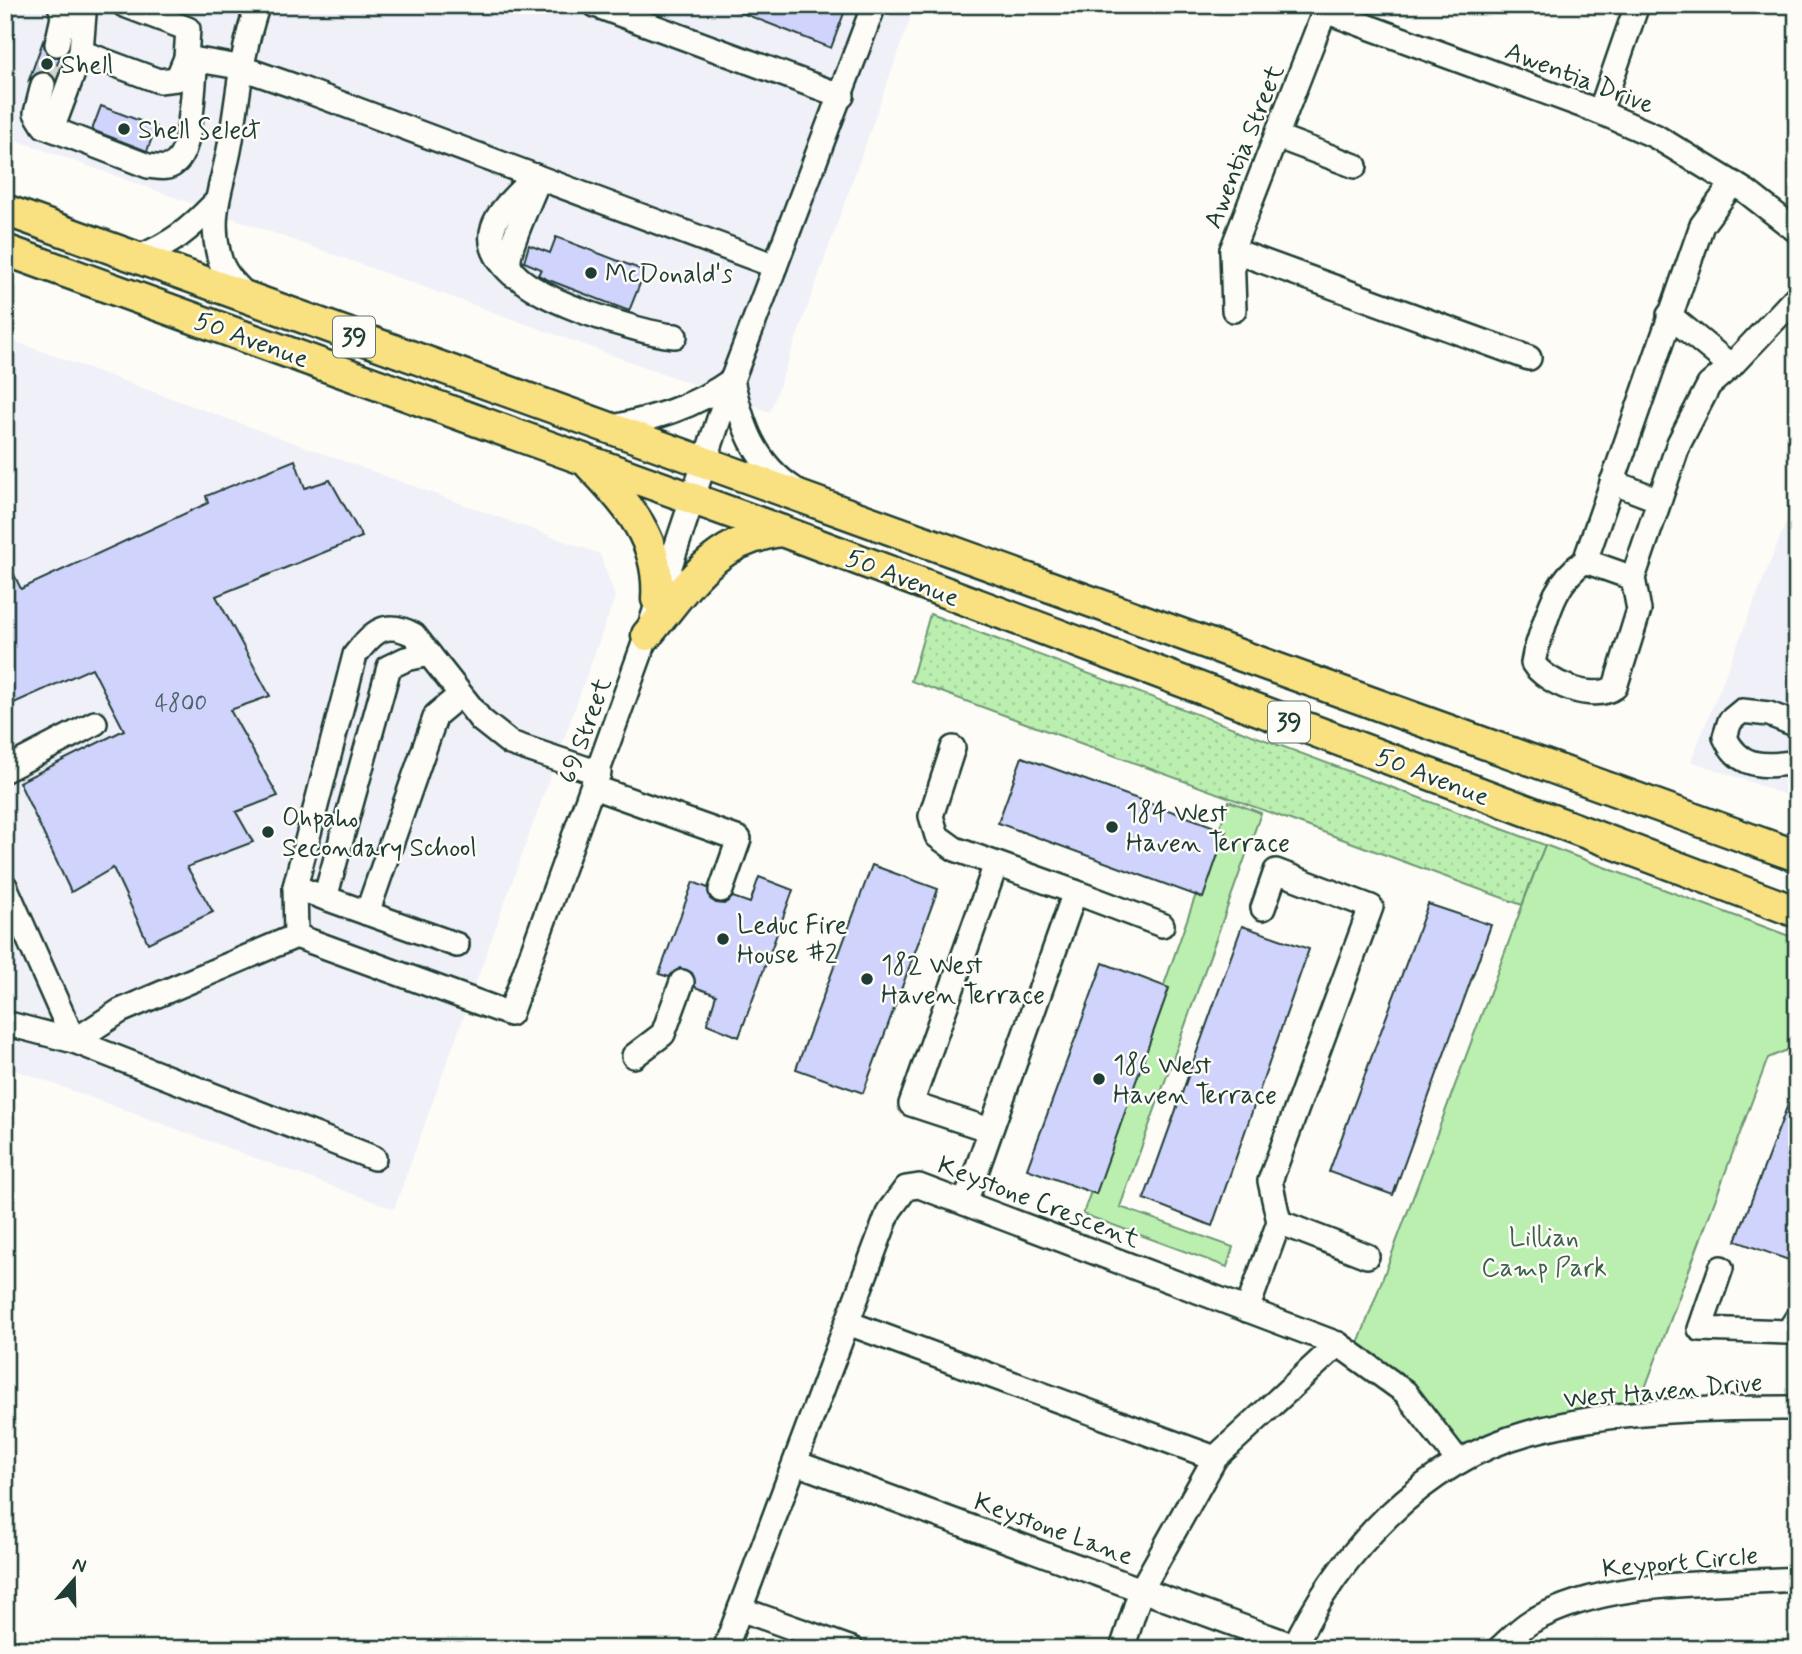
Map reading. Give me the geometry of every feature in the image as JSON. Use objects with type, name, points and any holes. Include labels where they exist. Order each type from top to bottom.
[{"type":"main road","name":"50 Avenue","points":[[5,209],[1797,856]]},
{"type":"main road","name":"50 Avenue","points":[[5,250],[782,531],[1797,912]]},
{"type":"main road","points":[[584,460],[622,498],[642,527],[659,576],[657,599]]},
{"type":"main road","points":[[648,635],[719,554],[749,537],[782,531]]},
{"type":"street","points":[[57,44],[62,17],[60,5]]},
{"type":"street","points":[[52,129],[81,52],[84,14],[71,5]]},
{"type":"street","points":[[43,85],[36,113],[39,121],[52,129],[148,166],[166,168],[175,164],[186,147],[191,59],[188,29],[124,5]]},
{"type":"street","points":[[595,5],[842,96]]},
{"type":"street","name":"69 Street","points":[[296,936],[510,1014],[648,635],[657,599],[732,380],[842,96],[874,5]]},
{"type":"street","points":[[1600,111],[1637,5]]},
{"type":"street","points":[[251,300],[228,277],[219,259],[215,236],[215,203],[230,147],[239,67],[255,6]]},
{"type":"street","name":"Awentia Drive","points":[[1326,8],[1600,111],[1655,136],[1733,183],[1797,231]]},
{"type":"street","name":"Awentia Street","points":[[1234,310],[1232,250],[1326,8]]},
{"type":"street","points":[[81,52],[159,81],[177,79],[191,59]]},
{"type":"street","points":[[191,59],[239,67],[775,266]]},
{"type":"street","points":[[1278,137],[1355,166]]},
{"type":"street","points":[[537,177],[499,214],[491,231],[491,242],[498,261],[519,280],[544,295],[651,334],[675,336]]},
{"type":"street","points":[[1733,183],[1702,225],[1585,561],[1568,572],[1559,584],[1533,663],[1541,675],[1589,693],[1608,692],[1615,687],[1639,610],[1633,578],[1679,443],[1709,385],[1731,366],[1797,296]]},
{"type":"street","points":[[136,258],[177,239],[215,203]]},
{"type":"street","points":[[1232,250],[1528,358]]},
{"type":"street","points":[[1670,315],[1731,366]]},
{"type":"street","points":[[608,428],[664,416],[709,397],[732,380],[741,422],[752,447],[786,484],[814,502]]},
{"type":"street","points":[[1612,482],[1659,500]]},
{"type":"street","points":[[1585,561],[1633,578]]},
{"type":"street","points":[[74,1041],[120,1011],[296,936],[295,887],[355,655],[368,638],[381,629],[399,627],[414,635],[481,720],[510,743],[739,839],[721,890]]},
{"type":"street","points":[[325,898],[389,667],[406,659],[429,654]]},
{"type":"street","points":[[368,913],[436,715],[460,695]]},
{"type":"street","points":[[1797,725],[1769,714],[1742,710],[1730,721],[1725,737],[1732,754],[1746,761],[1770,766],[1797,762]]},
{"type":"street","points":[[5,770],[95,723]]},
{"type":"street","points":[[953,748],[931,816],[937,836],[955,849],[1162,925]]},
{"type":"street","points":[[1763,844],[1797,840]]},
{"type":"street","points":[[990,1130],[911,1104],[996,864]]},
{"type":"street","points":[[1247,1310],[1279,1222],[1270,1181],[1371,907],[1276,871],[1263,908]]},
{"type":"street","points":[[5,886],[74,1041]]},
{"type":"street","points":[[295,887],[457,945]]},
{"type":"street","points":[[965,1203],[1075,892]]},
{"type":"street","points":[[634,1056],[663,1034],[682,982]]},
{"type":"street","points":[[5,1023],[74,1041],[374,1158]]},
{"type":"street","name":"Keystone Crescent","points":[[725,1649],[889,1211],[906,1188],[919,1186],[1338,1344],[1405,1392],[1459,1462]]},
{"type":"street","points":[[1279,1222],[1367,1256]]},
{"type":"street","points":[[1721,1268],[1700,1329],[1794,1328]]},
{"type":"street","points":[[848,1323],[1215,1458]]},
{"type":"street","points":[[1122,1649],[1141,1590],[1215,1458],[1338,1344]]},
{"type":"street","name":"West Haven Drive","points":[[1293,1647],[1323,1593],[1361,1544],[1404,1502],[1459,1462],[1526,1433],[1585,1420],[1716,1408],[1797,1408]]},
{"type":"street","name":"Keystone Lane","points":[[796,1463],[1293,1647]]},
{"type":"street","name":"Keyport Circle","points":[[1499,1649],[1530,1622],[1582,1599],[1650,1588],[1797,1579]]},
{"type":"street","points":[[740,1609],[852,1649]]},
{"type":"shaded area","points":[[5,5],[915,5],[770,412],[5,136]]},
{"type":"shaded area","name":"Ohpaho Secondary School","points":[[5,338],[600,554],[615,597],[394,1209],[5,1066]]},
{"type":"shaded area","points":[[1797,495],[1797,799],[1691,761]]},
{"type":"green space","points":[[930,614],[1545,845],[1522,905],[911,681]]},
{"type":"green space","points":[[1229,801],[1261,813],[1120,1207],[1233,1247],[1227,1267],[1083,1214]]},
{"type":"green space","name":"Lillian Camp Park","points":[[1545,845],[1797,939],[1797,1046],[1768,1058],[1635,1415],[1459,1462],[1354,1355]]},
{"type":"building","points":[[722,5],[847,5],[831,48]]},
{"type":"building","points":[[43,41],[47,54],[60,57],[53,75],[40,71],[29,80]]},
{"type":"building","name":"Shell Select","points":[[101,106],[156,127],[147,151],[92,130]]},
{"type":"building","name":"McDonald's","points":[[556,237],[645,271],[629,311],[546,279],[538,275],[541,269],[524,262],[529,245],[550,253]]},
{"type":"building","name":"Ohpaho Secondary School","points":[[295,460],[305,488],[330,480],[362,537],[216,596],[270,696],[230,710],[278,796],[236,812],[253,842],[187,867],[213,912],[148,943],[113,868],[71,892],[19,782],[124,730],[92,668],[5,707],[5,556],[21,589],[208,503],[206,496]]},
{"type":"building","name":"184 West Haven Terrace","points":[[1022,757],[1226,831],[1203,898],[998,823]]},
{"type":"building","name":"182 West Haven Terrace","points":[[872,865],[938,889],[863,1093],[796,1069]]},
{"type":"building","name":"Leduc Fire House #2","points":[[759,877],[793,890],[739,1037],[707,1024],[716,995],[695,987],[692,973],[680,968],[669,977],[659,974],[693,882],[708,888],[710,899],[716,903],[724,904],[733,897],[750,903]]},
{"type":"building","points":[[1428,904],[1491,925],[1393,1195],[1329,1172]]},
{"type":"building","points":[[1242,926],[1309,949],[1212,1226],[1144,1199]]},
{"type":"building","name":"186 West Haven Terrace","points":[[1103,963],[1169,988],[1096,1194],[1027,1169]]},
{"type":"building","points":[[1797,1086],[1797,1263],[1736,1241]]},
{"type":"tunnel","points":[[43,85],[57,44]]},
{"type":"place","name":"Shell","points":[[47,64]]},
{"type":"place","name":"Shell Select","points":[[124,129]]},
{"type":"place","name":"McDonald's","points":[[591,273]]},
{"type":"place","name":"184 West Haven Terrace","points":[[1112,827]]},
{"type":"place","name":"Ohpaho Secondary School","points":[[268,832]]},
{"type":"place","name":"Leduc Fire House #2","points":[[723,939]]},
{"type":"place","name":"182 West Haven Terrace","points":[[867,979]]},
{"type":"place","name":"186 West Haven Terrace","points":[[1099,1079]]}]
